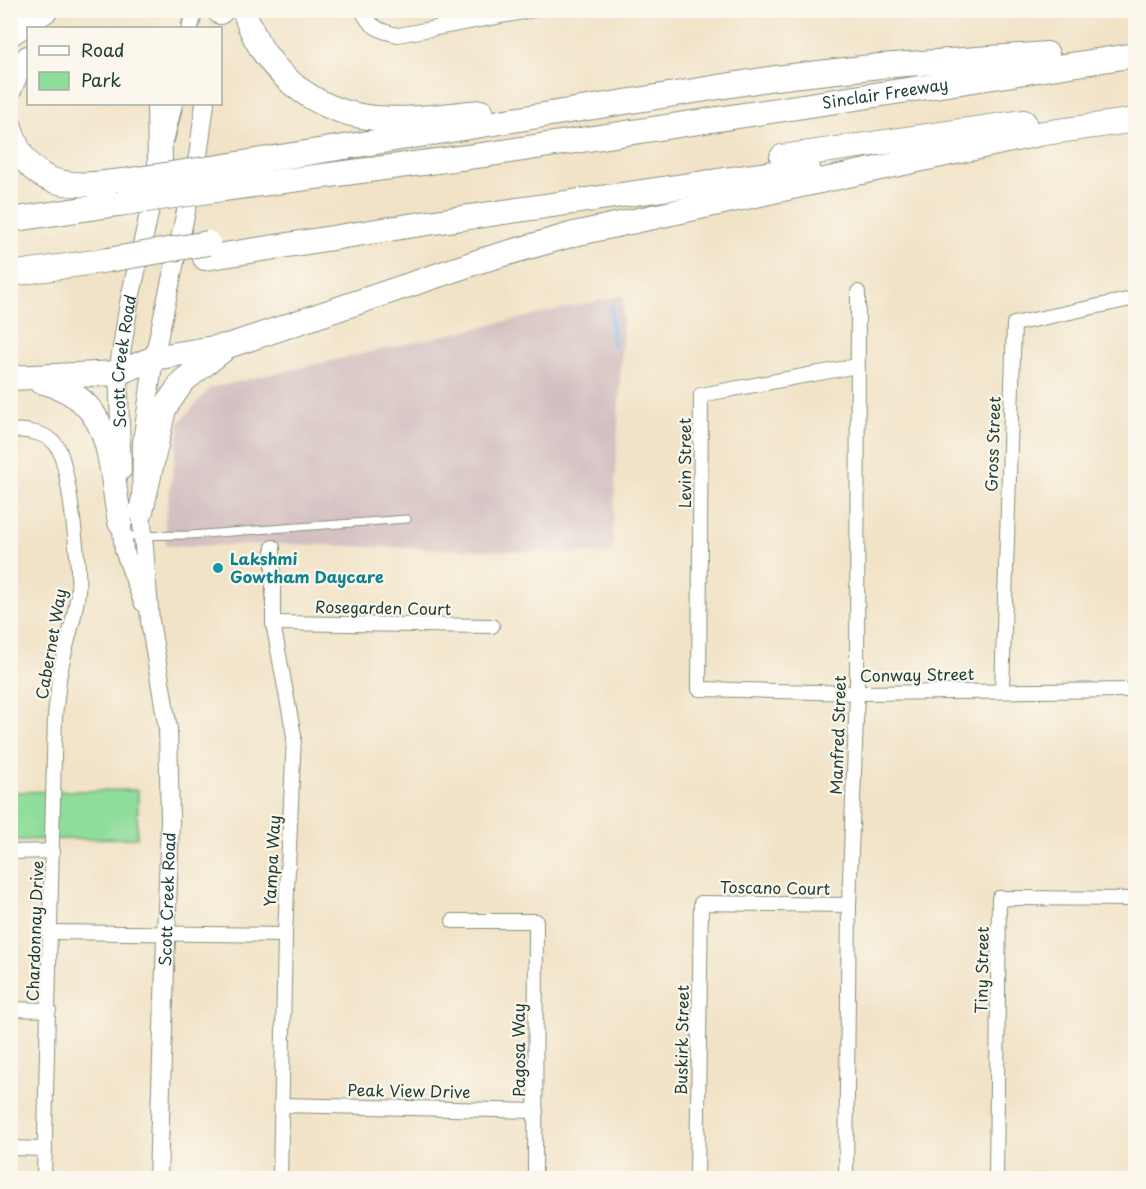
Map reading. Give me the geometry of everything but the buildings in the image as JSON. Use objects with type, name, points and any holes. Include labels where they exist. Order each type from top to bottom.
[{"type":"highway","points":[[10,34],[46,10]]},
{"type":"highway","points":[[244,10],[263,54],[285,78],[312,98],[357,116],[411,118],[642,97],[880,66],[1078,51],[1133,55]]},
{"type":"highway","name":"Sinclair Freeway","points":[[224,178],[351,171],[483,155],[1133,55]]},
{"type":"highway","points":[[10,88],[16,74],[27,59]]},
{"type":"highway","points":[[10,220],[121,193],[224,178],[423,136],[642,97]]},
{"type":"highway","points":[[159,105],[160,164]]},
{"type":"highway","points":[[10,288],[107,267],[288,238],[445,206],[1136,105]]},
{"type":"highway","points":[[288,238],[421,224],[1136,120]]},
{"type":"highway","points":[[10,127],[19,150],[27,161],[48,178],[74,186],[121,193]]},
{"type":"highway","points":[[10,379],[118,373],[154,358],[231,345],[483,261],[574,234],[1039,134]]},
{"type":"highway","points":[[10,274],[107,267]]},
{"type":"highway","points":[[141,511],[164,408],[183,381],[231,345]]},
{"type":"highway","points":[[10,379],[39,381],[63,388],[80,398],[95,413],[108,441],[121,529]]},
{"type":"main road","name":"Scott Creek Road","points":[[158,1179],[170,819],[168,729],[150,621],[141,511],[142,442],[154,358],[198,156],[205,105]]},
{"type":"main road","name":"Scott Creek Road","points":[[150,621],[128,563],[121,529],[122,476],[118,373],[129,303],[160,164]]},
{"type":"street","points":[[190,27],[194,10]]},
{"type":"street","points":[[362,10],[366,19],[381,32],[398,35],[534,10]]},
{"type":"street","name":"Scott Creek Road","points":[[160,164],[174,105]]},
{"type":"street","name":"Manfred Street","points":[[846,1179],[849,905],[856,693],[858,292]]},
{"type":"street","name":"Gross Street","points":[[1002,690],[1014,324],[1136,298]]},
{"type":"street","name":"Levin Street","points":[[699,689],[702,395],[857,366]]},
{"type":"street","name":"Cabernet Way","points":[[10,431],[39,433],[56,446],[63,463],[79,559],[73,631],[60,672],[53,756]]},
{"type":"street","name":"Yampa Way","points":[[273,547],[273,623],[294,736],[285,934],[280,1179]]},
{"type":"street","name":"Rosegarden Court","points":[[273,623],[492,626]]},
{"type":"street","name":"Conway Street","points":[[699,689],[856,693],[1136,690]]},
{"type":"street","name":"Chardonnay Drive","points":[[44,1179],[54,851],[53,756]]},
{"type":"street","points":[[10,852],[54,851]]},
{"type":"street","name":"Tiny Street","points":[[996,1179],[999,898],[1136,899]]},
{"type":"street","name":"Toscano Court","points":[[701,903],[849,905]]},
{"type":"street","name":"Buskirk Street","points":[[697,1179],[701,903]]},
{"type":"street","name":"Pagosa Way","points":[[453,921],[536,921],[535,1179]]},
{"type":"street","points":[[51,932],[285,934]]},
{"type":"street","points":[[10,1009],[49,1010]]},
{"type":"street","name":"Peak View Drive","points":[[282,1105],[536,1111]]},
{"type":"street","points":[[10,1148],[45,1149]]},
{"type":"lane","points":[[121,529],[143,535],[190,535],[407,519]]},
{"type":"shaded area","points":[[624,295],[612,554],[283,544],[166,546],[165,522],[180,422],[210,388]]},
{"type":"green space","points":[[138,790],[137,838],[11,840],[10,792]]},
{"type":"waterway","points":[[611,306],[613,346]]},
{"type":"place","name":"Lakshmi Gowtham Daycare","points":[[218,568]]}]
